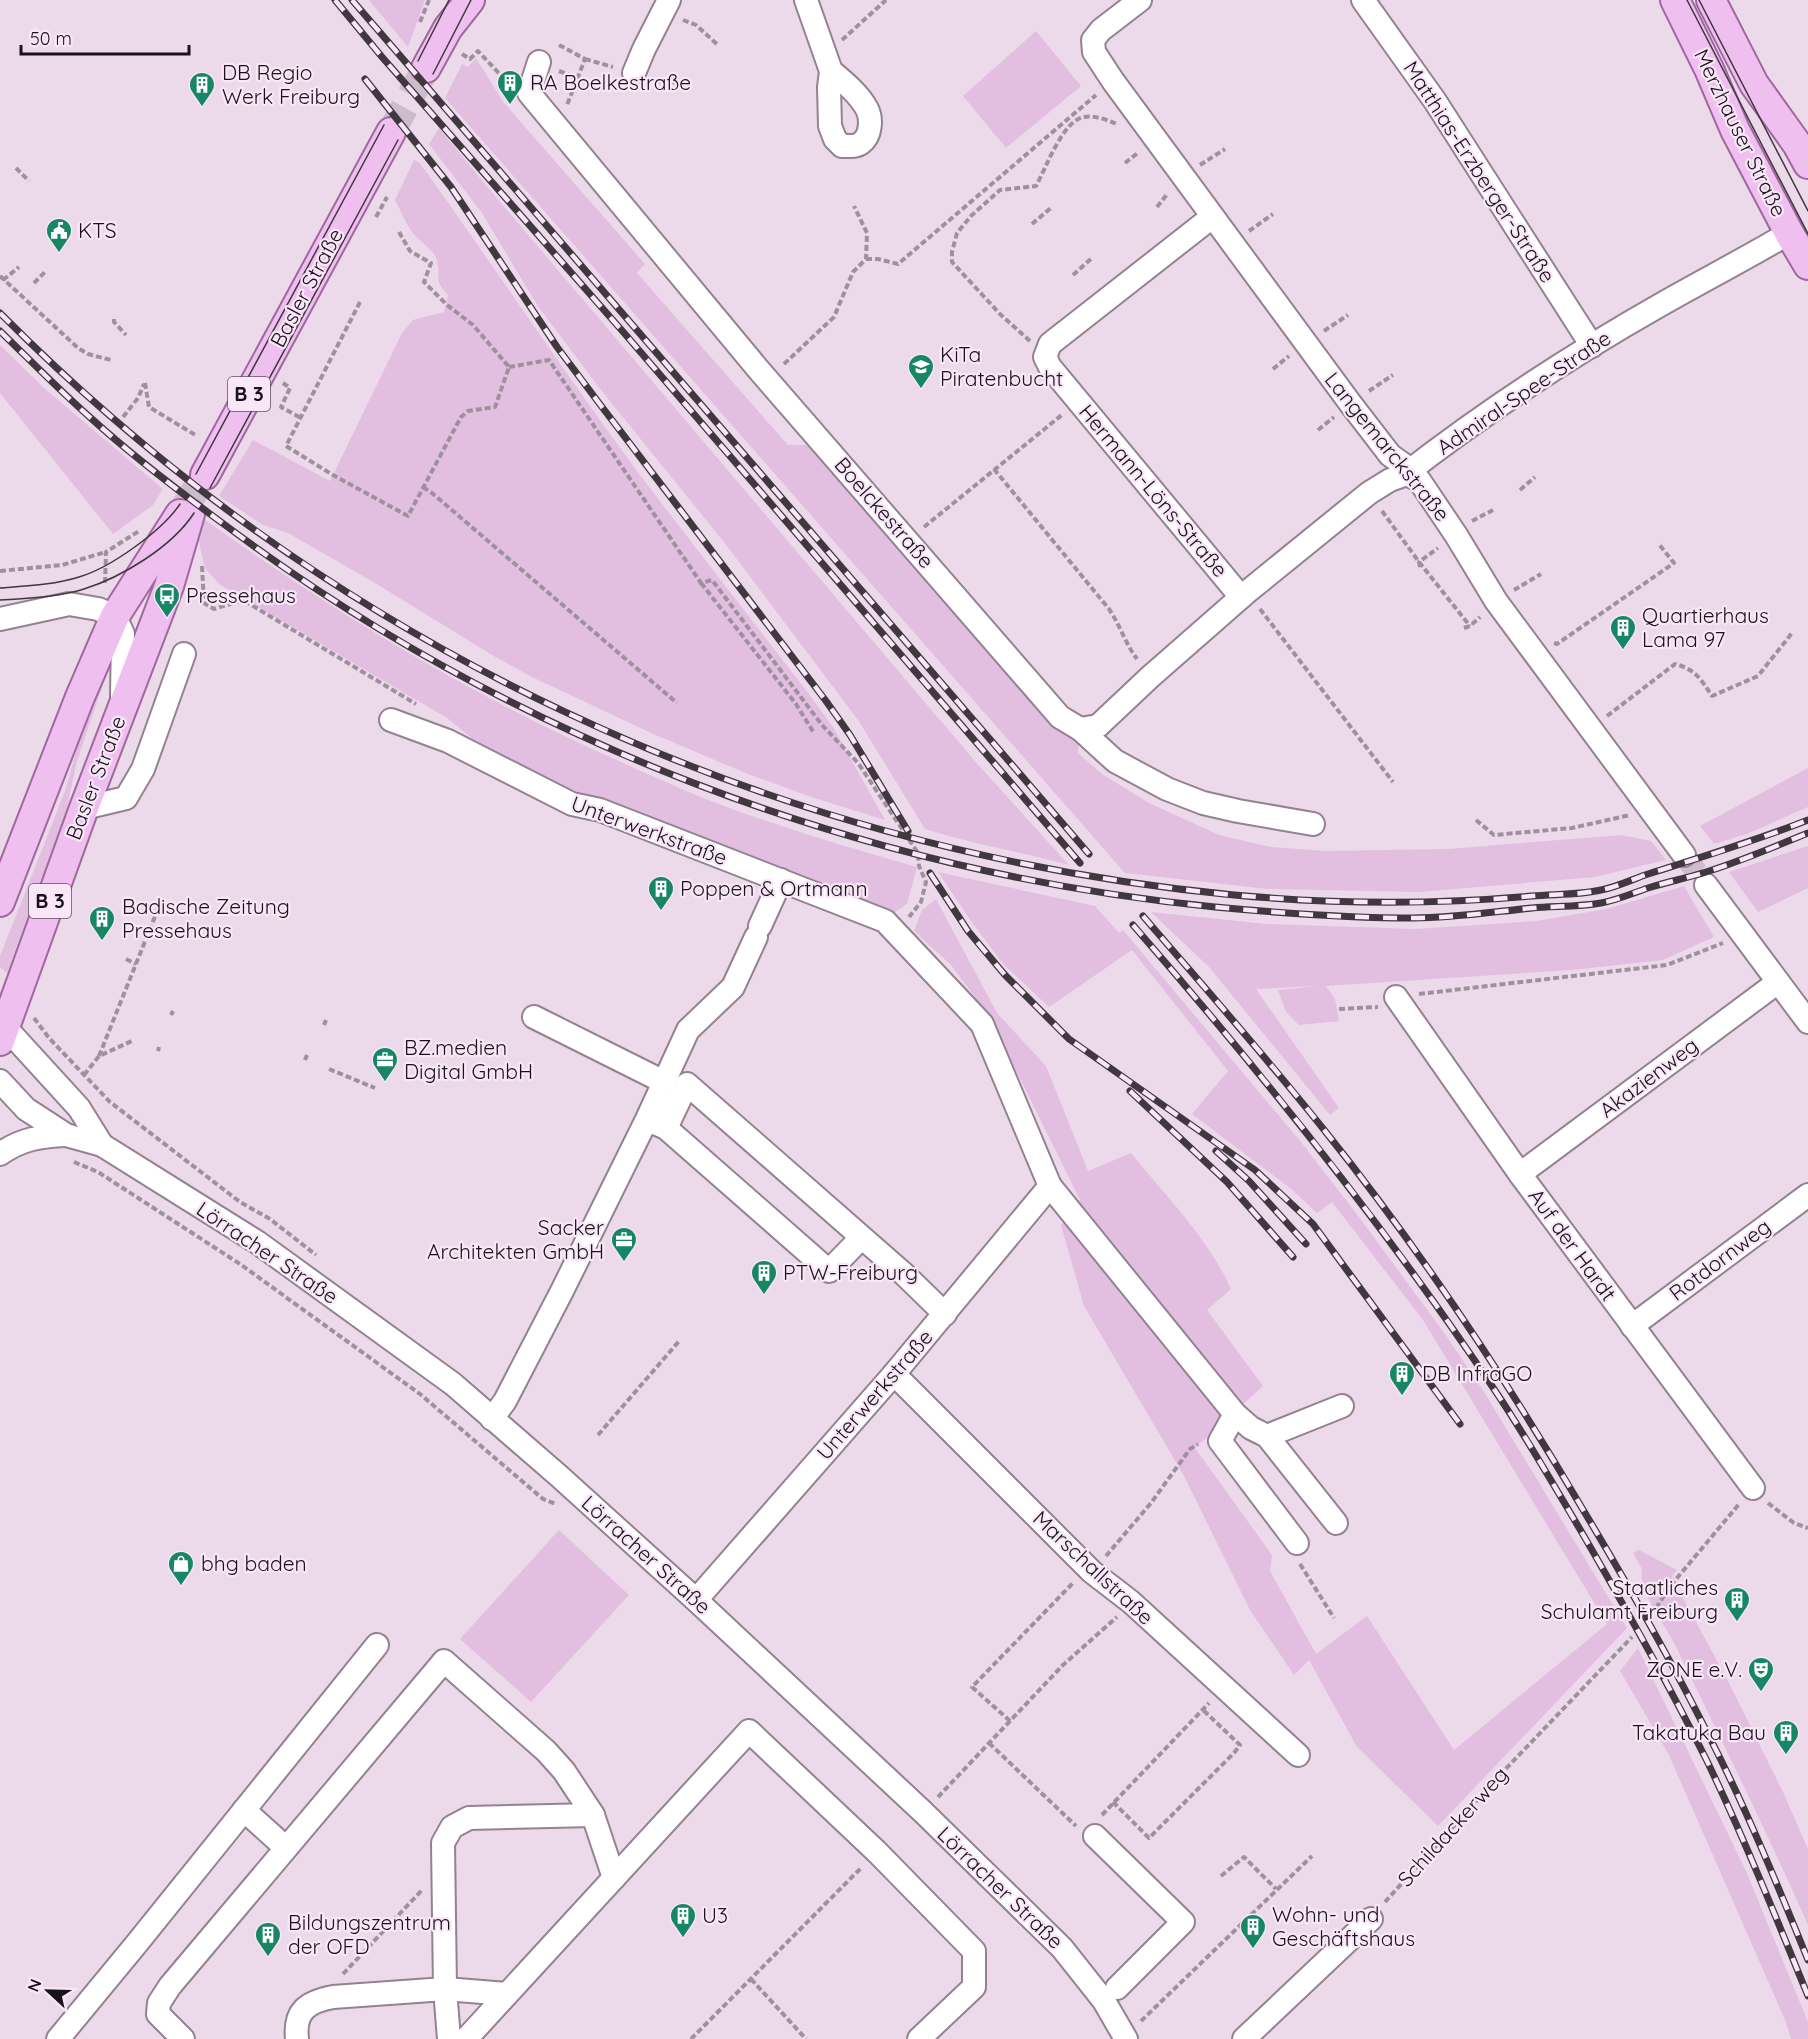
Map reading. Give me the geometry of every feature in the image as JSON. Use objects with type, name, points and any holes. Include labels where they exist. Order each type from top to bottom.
[{"type":"main road","points":[[448,28],[454,0]]},
{"type":"main road","points":[[426,68],[448,28],[470,0]]},
{"type":"main road","name":"Merzhauser Straße","points":[[1675,0],[1709,69],[1735,130],[1798,227],[1808,265]]},
{"type":"main road","name":"Merzhauser Straße","points":[[1711,0],[1754,84],[1797,144],[1808,164]]},
{"type":"main road","name":"Basler Straße","points":[[205,475],[391,132]]},
{"type":"main road","name":"Basler Straße","points":[[0,902],[10,855],[80,697],[107,612],[187,512],[169,586],[2,1030]]},
{"type":"street","points":[[806,0],[828,63]]},
{"type":"street","name":"Langemarckstraße","points":[[1140,0],[1101,30],[1093,40],[1094,52],[1182,176],[1350,403],[1390,455],[1419,480],[1496,601],[1684,855]]},
{"type":"street","name":"Matthias-Erzberger-Straße","points":[[1363,0],[1435,101],[1592,346]]},
{"type":"street","points":[[643,77],[666,6]]},
{"type":"street","name":"Boelckestraße","points":[[539,62],[529,93],[763,374],[1060,717],[1080,729],[1115,761],[1167,789],[1203,803],[1313,824]]},
{"type":"street","points":[[1045,357],[1050,344],[1212,217]]},
{"type":"street","name":"Admiral-Spee-Straße","points":[[1080,729],[1098,726],[1150,676],[1244,595],[1369,493],[1408,472],[1513,397],[1592,346],[1661,304],[1798,227]]},
{"type":"street","name":"Hermann-Löns-Straße","points":[[1045,357],[1050,367],[1079,402],[1244,595]]},
{"type":"street","points":[[0,619],[69,604],[107,612],[123,634],[122,710]]},
{"type":"street","points":[[84,808],[126,798],[143,769],[184,654]]},
{"type":"street","name":"Unterwerkstraße","points":[[391,720],[448,741],[572,804],[600,810],[885,921],[982,1024],[1050,1186],[1251,1426],[1336,1523]]},
{"type":"street","points":[[657,1123],[664,1082],[688,1029],[733,987],[781,880]]},
{"type":"street","points":[[1706,885],[1808,1022]]},
{"type":"street","name":"Akazienweg","points":[[1520,1174],[1778,982]]},
{"type":"street","name":"Auf der Hardt","points":[[1396,997],[1520,1174],[1753,1488]]},
{"type":"street","points":[[534,1017],[664,1082]]},
{"type":"street","name":"Lörracher Straße","points":[[2,1030],[79,1108],[102,1145]]},
{"type":"street","name":"Lörracher Straße","points":[[0,1081],[26,1109],[66,1135],[102,1145],[257,1242],[453,1384],[560,1476],[923,1812],[1062,1948],[1104,2001],[1133,2030]]},
{"type":"street","points":[[492,1419],[506,1401],[657,1123],[687,1084],[905,1275],[945,1314]]},
{"type":"street","points":[[657,1123],[829,1271],[861,1238]]},
{"type":"street","points":[[0,1154],[15,1144],[38,1136],[66,1135]]},
{"type":"street","name":"Unterwerkstraße","points":[[696,1600],[894,1374],[1050,1186]]},
{"type":"street","name":"Rotdornweg","points":[[1632,1326],[1808,1195]]},
{"type":"street","name":"Marschallstraße","points":[[894,1374],[1090,1570],[1131,1602],[1298,1755]]},
{"type":"street","points":[[1297,1543],[1220,1441],[1222,1437],[1251,1426],[1341,1406]]},
{"type":"street","points":[[58,2039],[377,1646]]},
{"type":"street","points":[[183,2039],[158,2014],[159,2003],[170,1986],[444,1661],[546,1751],[564,1771],[593,1815],[614,1878]]},
{"type":"street","points":[[466,2039],[749,1731],[877,1851],[974,1951],[974,1987],[919,2039]]},
{"type":"street","points":[[244,1810],[286,1848]]},
{"type":"street","points":[[449,2039],[445,1989],[444,1844],[452,1827],[469,1818],[593,1815]]},
{"type":"street","points":[[1089,1835],[1183,1922],[1117,1988]]},
{"type":"street","points":[[1244,2039],[1371,1919]]},
{"type":"street","points":[[297,2039],[296,2024],[300,2015],[306,2006],[318,2000],[445,1989],[507,1994]]},
{"type":"path","points":[[828,63],[886,0]]},
{"type":"path","points":[[666,6],[696,26],[719,46]]},
{"type":"path","points":[[560,45],[585,59],[566,109]]},
{"type":"path","points":[[461,54],[470,59],[478,51],[502,78]]},
{"type":"path","points":[[565,73],[578,78]]},
{"type":"path","points":[[643,77],[680,82]]},
{"type":"path","points":[[866,259],[878,259],[898,264],[1113,81]]},
{"type":"path","points":[[1045,357],[1000,314],[952,262],[957,233],[971,216],[1000,190],[1036,186],[1065,130],[1073,121],[1084,117],[1100,118],[1119,125]]},
{"type":"path","points":[[1182,176],[1225,149]]},
{"type":"path","points":[[16,168],[29,181]]},
{"type":"path","points":[[763,374],[834,318],[853,272],[866,259],[867,233],[854,206]]},
{"type":"path","points":[[1032,224],[1052,207]]},
{"type":"path","points":[[1231,243],[1273,214]]},
{"type":"path","points":[[399,232],[410,250],[431,263],[424,282],[447,305],[473,325],[509,367]]},
{"type":"path","points":[[1072,275],[1093,257]]},
{"type":"path","points":[[19,267],[2,278],[78,348],[88,354],[111,360]]},
{"type":"path","points":[[34,283],[45,272]]},
{"type":"path","points":[[360,302],[286,446],[350,485],[408,516],[461,417],[468,411],[495,407],[509,367]]},
{"type":"path","points":[[1305,343],[1348,315]]},
{"type":"path","points":[[114,319],[126,335]]},
{"type":"path","points":[[509,367],[549,360],[701,583],[796,704],[814,733]]},
{"type":"path","points":[[1350,403],[1393,375]]},
{"type":"path","points":[[282,382],[290,387],[281,407],[301,418]]},
{"type":"path","points":[[123,417],[138,398],[145,383],[149,407],[197,436]]},
{"type":"path","points":[[907,540],[1079,402]]},
{"type":"path","points":[[994,469],[1109,609],[1126,643],[1150,676]]},
{"type":"path","points":[[1520,490],[1534,477]]},
{"type":"path","points":[[423,488],[432,493],[676,703]]},
{"type":"path","points":[[1369,493],[1419,562],[1470,626]]},
{"type":"path","points":[[0,572],[62,565],[106,552],[146,525]]},
{"type":"path","points":[[1419,562],[1456,535]]},
{"type":"path","points":[[1526,641],[1557,644],[1674,564],[1658,543]]},
{"type":"path","points":[[106,552],[106,579],[103,596],[107,612]]},
{"type":"path","points":[[199,559],[202,569],[204,603],[214,609],[243,600],[417,705]]},
{"type":"path","points":[[1419,562],[1420,567]]},
{"type":"path","points":[[1496,601],[1541,574]]},
{"type":"path","points":[[701,583],[712,580],[822,725],[858,763],[918,853],[919,866],[926,882],[922,894]]},
{"type":"path","points":[[1244,595],[1393,782]]},
{"type":"path","points":[[1591,729],[1675,664],[1689,668],[1712,696],[1758,676],[1792,633]]},
{"type":"path","points":[[1476,820],[1494,835],[1572,828],[1651,810]]},
{"type":"path","points":[[84,1075],[99,1056],[158,909]]},
{"type":"path","points":[[1339,1010],[1380,1007],[1396,997],[1667,965],[1743,935]]},
{"type":"path","points":[[126,959],[136,964]]},
{"type":"path","points":[[34,1018],[49,1038],[110,1102],[240,1202],[270,1220]]},
{"type":"path","points":[[99,1056],[132,1041]]},
{"type":"path","points":[[305,1060],[307,1054]]},
{"type":"path","points":[[329,1069],[375,1088]]},
{"type":"path","points":[[65,1159],[98,1172],[240,1264],[420,1395],[543,1499],[560,1505]]},
{"type":"path","points":[[598,1435],[680,1340]]},
{"type":"path","points":[[1010,1721],[972,1687],[1090,1570],[1151,1503],[1190,1449],[1216,1433],[1222,1437]]},
{"type":"path","points":[[1656,1608],[1671,1584],[1753,1488],[1794,1523],[1808,1528]]},
{"type":"path","points":[[1297,1543],[1300,1564],[1334,1618]]},
{"type":"path","points":[[935,1800],[1063,1665],[1108,1627],[1131,1602]]},
{"type":"path","name":"Schildackerweg","points":[[1371,1919],[1497,1778],[1632,1637]]},
{"type":"path","points":[[1202,1709],[1240,1745],[1149,1838],[1112,1804],[1202,1709],[1224,1688]]},
{"type":"path","points":[[989,1743],[1089,1835]]},
{"type":"path","points":[[691,2039],[877,1851]]},
{"type":"path","points":[[1133,2030],[1312,1856]]},
{"type":"path","points":[[1221,1876],[1244,1857],[1276,1889]]},
{"type":"path","points":[[318,2000],[444,1868]]},
{"type":"path","points":[[751,1979],[806,2039]]},
{"type":"shaded area","points":[[369,0],[425,0],[408,47]]},
{"type":"shaded area","points":[[1036,31],[1081,86],[1006,148],[963,96]]},
{"type":"shaded area","points":[[476,58],[504,103],[645,264],[637,273],[788,445],[808,445],[900,543],[1013,677],[1078,743],[1078,753],[1102,774],[1149,803],[1219,835],[1271,847],[1324,851],[1448,849],[1621,835],[1651,841],[1666,860],[1595,877],[1419,892],[1267,889],[1125,873],[445,98],[462,64],[468,67]]},
{"type":"shaded area","points":[[439,128],[974,760],[1069,865],[925,829],[858,720],[727,546],[601,390],[537,305],[482,213],[429,144]]},
{"type":"shaded area","points":[[414,160],[420,163],[637,471],[833,727],[885,820],[748,774],[651,733],[532,677],[288,533],[263,525],[219,496],[253,440],[330,481],[402,333],[413,320],[444,312],[448,295],[439,282],[435,256],[413,233],[395,200]]},
{"type":"shaded area","points":[[0,345],[44,388],[163,489],[153,505],[113,534],[0,393]]},
{"type":"shaded area","points":[[204,519],[355,621],[460,682],[568,737],[700,797],[774,824],[917,867],[907,904],[891,915],[601,804],[473,739],[447,718],[219,584],[205,568],[200,547],[198,532]]},
{"type":"shaded area","points":[[114,652],[77,761],[67,808],[7,973],[0,967],[0,956],[65,791],[87,713]]},
{"type":"shaded area","points":[[1808,768],[1808,807],[1747,834],[1714,844],[1700,826]]},
{"type":"shaded area","points":[[1808,846],[1808,888],[1758,912],[1729,872]]},
{"type":"shaded area","points":[[938,872],[1095,906],[1119,933],[1123,930],[1301,1142],[1445,1334],[1484,1392],[1627,1628],[1438,1826],[1357,1747],[1309,1660],[1294,1675],[1250,1610],[1183,1474],[1084,1306],[1061,1225],[1080,1200],[989,1016],[951,965],[914,931],[922,910],[936,899],[997,1013],[1046,1066],[1088,1171],[1131,1153],[1186,1218],[1222,1271],[1231,1289],[1207,1310],[1263,1386],[1195,1448],[1272,1555],[1270,1571],[1316,1654],[1367,1616],[1454,1750],[1607,1624],[1423,1320],[1332,1202],[1317,1213],[1290,1188],[1192,1114],[1228,1071],[1132,950],[1049,1007],[1004,965]]},
{"type":"shaded area","points":[[1684,886],[1714,937],[1663,960],[1572,970],[1326,986],[1335,999],[1339,1021],[1299,1025],[1286,1012],[1278,990],[1317,986],[1256,989],[1339,1108],[1330,1115],[1209,967],[1151,912],[1267,924],[1415,929],[1536,921],[1606,909]]},
{"type":"shaded area","points":[[559,1530],[629,1595],[531,1702],[460,1639]]},
{"type":"shaded area","points":[[1639,1550],[1677,1570],[1672,1576],[1676,1585],[1729,1683],[1783,1792],[1808,1849],[1808,1925],[1674,1643],[1648,1596],[1642,1569],[1633,1553]]},
{"type":"shaded area","points":[[1638,1648],[1746,1871],[1808,2022],[1808,2039],[1791,2039],[1785,2020],[1668,1753],[1620,1671]]},
{"type":"tunnel","points":[[391,132],[426,68]]},
{"type":"tunnel","points":[[183,510],[205,475]]},
{"type":"tunnel","points":[[1684,855],[1706,885]]},
{"type":"tram line","points":[[418,61],[449,0]]},
{"type":"tram line","points":[[433,74],[471,0]]},
{"type":"tram line","points":[[1687,0],[1808,234]]},
{"type":"tram line","points":[[1699,0],[1808,211]]},
{"type":"tram line","points":[[196,474],[384,125]]},
{"type":"tram line","points":[[210,488],[398,140]]},
{"type":"tram line","points":[[0,588],[60,582],[105,566],[148,537],[172,515],[180,504]]},
{"type":"tram line","points":[[0,600],[65,594],[99,584],[130,569],[160,549],[185,526],[194,513]]},
{"type":"railway","points":[[335,0],[1080,863]]},
{"type":"railway","points":[[352,0],[1089,854]]},
{"type":"railway","points":[[365,79],[451,187],[557,347],[826,701],[850,735],[908,831]]},
{"type":"railway","points":[[0,313],[129,432],[267,539],[413,632],[566,712],[725,779],[890,832],[1060,871],[1234,895],[1345,902],[1420,902],[1575,894],[1601,890],[1808,820]]},
{"type":"railway","points":[[0,331],[109,434],[225,525],[335,601],[451,670],[570,731],[694,783],[821,827],[950,863],[1082,889],[1215,907],[1338,916],[1413,918],[1601,903],[1719,868],[1808,833]]},
{"type":"railway","points":[[930,873],[968,931],[1005,975],[1069,1039],[1255,1170],[1313,1224],[1460,1424]]},
{"type":"railway","points":[[1143,916],[1281,1077],[1361,1176],[1494,1365],[1555,1463],[1667,1655],[1750,1823],[1808,1960]]},
{"type":"railway","points":[[1133,925],[1321,1151],[1410,1269],[1517,1424],[1614,1588],[1707,1761],[1747,1848],[1808,1996]]},
{"type":"railway","points":[[1130,1091],[1227,1182],[1293,1257]]},
{"type":"railway","points":[[1216,1151],[1249,1181],[1306,1244]]},
{"type":"place","name":"RA Boelkestraße","points":[[510,106]]},
{"type":"place","name":"DB Regio Werk Freiburg","points":[[202,108]]},
{"type":"place","name":"KTS","points":[[59,254]]},
{"type":"place","name":"KiTa Piratenbucht","points":[[921,390]]},
{"type":"place","name":"Pressehaus","points":[[167,619]]},
{"type":"place","name":"Quartierhaus Lama 97","points":[[1623,651]]},
{"type":"place","name":"Poppen & Ortmann","points":[[661,912]]},
{"type":"place","name":"Badische Zeitung Pressehaus","points":[[102,942]]},
{"type":"place","name":"BZ.medien Digital GmbH","points":[[385,1083]]},
{"type":"place","name":"Sacker Architekten GmbH","points":[[624,1263]]},
{"type":"place","name":"PTW-Freiburg","points":[[764,1296]]},
{"type":"place","name":"DB InfraGO","points":[[1402,1397]]},
{"type":"place","name":"bhg baden","points":[[181,1587]]},
{"type":"place","name":"Staatliches Schulamt Freiburg","points":[[1737,1623]]},
{"type":"place","name":"ZONE e.V.","points":[[1761,1693]]},
{"type":"place","name":"Takatuka Bau","points":[[1786,1756]]},
{"type":"place","name":"U3","points":[[683,1939]]},
{"type":"place","name":"Wohn- und Geschäftshaus","points":[[1253,1950]]},
{"type":"place","name":"Bildungszentrum der OFD","points":[[268,1958]]}]
